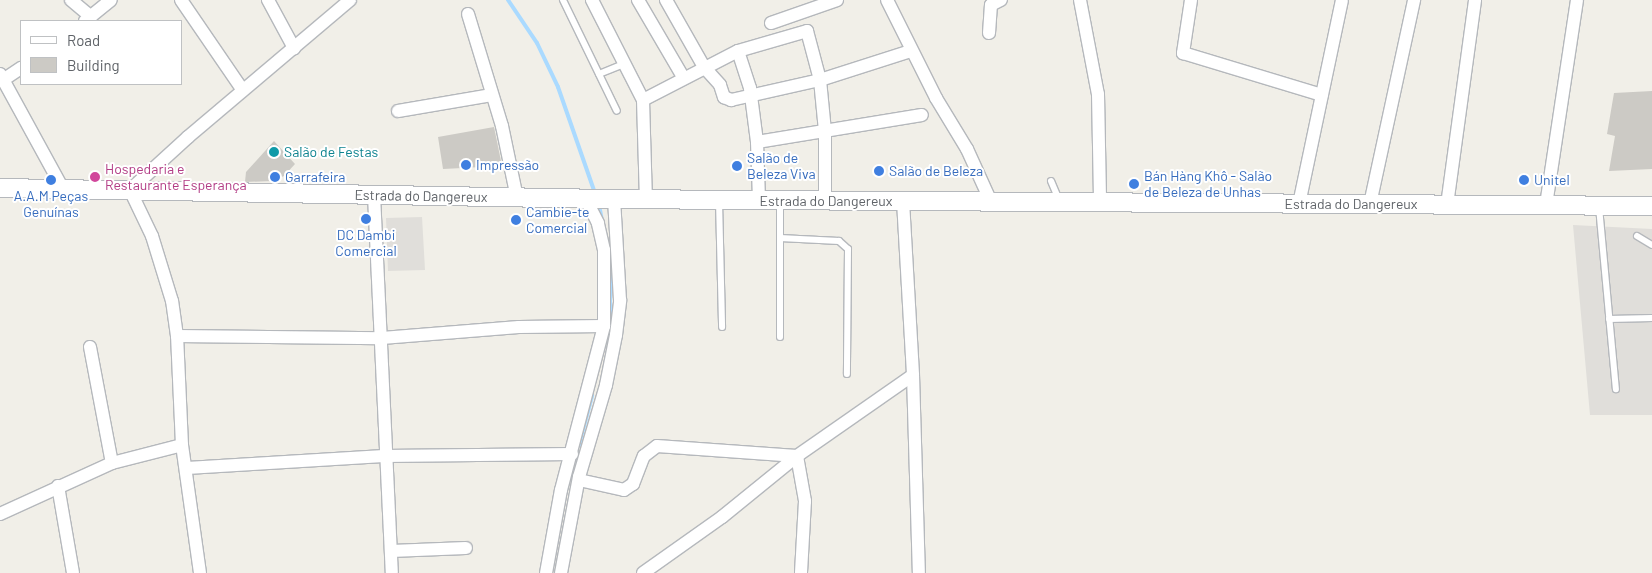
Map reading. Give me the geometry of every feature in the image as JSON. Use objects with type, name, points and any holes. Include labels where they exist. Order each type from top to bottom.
[{"type":"main road","name":"Estrada do Dangereux","points":[[0,188],[646,200],[1652,206]]},
{"type":"street","points":[[71,0],[88,19],[112,0]]},
{"type":"street","points":[[181,0],[242,89]]},
{"type":"street","points":[[268,0],[294,48]]},
{"type":"street","points":[[200,573],[187,468],[182,445],[177,336],[162,264],[130,190],[242,89],[350,0]]},
{"type":"street","points":[[592,0],[643,100],[646,200]]},
{"type":"street","points":[[638,0],[683,77]]},
{"type":"street","points":[[666,0],[704,67],[727,99],[751,97],[820,80],[911,51]]},
{"type":"street","points":[[771,23],[837,0]]},
{"type":"street","points":[[989,33],[991,5],[1001,0]]},
{"type":"street","points":[[1080,0],[1098,94],[1100,202]]},
{"type":"street","points":[[1191,0],[1184,52],[1322,95]]},
{"type":"street","points":[[1299,204],[1342,0]]},
{"type":"street","points":[[1370,204],[1414,0]]},
{"type":"street","points":[[1447,205],[1476,0]]},
{"type":"street","points":[[1546,205],[1577,0]]},
{"type":"street","points":[[891,1],[911,51],[967,149],[991,202]]},
{"type":"street","points":[[468,14],[504,133],[517,198]]},
{"type":"street","points":[[643,100],[683,77],[738,51],[807,31],[820,80],[825,131],[825,201]]},
{"type":"street","points":[[738,51],[751,97],[758,142],[759,200]]},
{"type":"street","points":[[20,68],[2,77],[63,189]]},
{"type":"street","points":[[398,111],[492,95]]},
{"type":"street","points":[[758,142],[922,115]]},
{"type":"street","points":[[374,195],[382,338],[384,456],[392,573]]},
{"type":"street","points":[[546,573],[562,490],[604,326],[604,250],[598,223],[598,199]]},
{"type":"street","points":[[561,573],[579,480],[606,385],[616,335],[620,300],[598,199]]},
{"type":"street","points":[[903,201],[913,375],[919,573]]},
{"type":"street","points":[[177,336],[382,338],[519,327],[604,326]]},
{"type":"street","points":[[90,347],[112,463]]},
{"type":"street","points":[[643,573],[722,517],[797,456],[913,375]]},
{"type":"street","points":[[0,514],[112,463],[182,445]]},
{"type":"street","points":[[579,480],[624,490],[633,484],[644,456],[658,446],[797,456]]},
{"type":"street","points":[[187,468],[384,456],[572,454]]},
{"type":"street","points":[[797,456],[805,500],[801,573]]},
{"type":"street","points":[[58,486],[73,573]]},
{"type":"street","points":[[391,551],[466,548]]},
{"type":"lane","points":[[563,0],[617,111]]},
{"type":"lane","points":[[599,74],[624,64]]},
{"type":"lane","points":[[1050,181],[1061,202]]},
{"type":"lane","points":[[719,200],[722,328]]},
{"type":"lane","points":[[780,200],[780,338]]},
{"type":"lane","points":[[1599,206],[1616,389]]},
{"type":"lane","points":[[1638,236],[1652,245]]},
{"type":"lane","points":[[780,238],[839,240],[848,249],[847,374]]},
{"type":"lane","points":[[1609,319],[1652,318]]},
{"type":"shaded area","points":[[422,217],[425,270],[388,271],[386,218]]},
{"type":"shaded area","points":[[1573,225],[1652,229],[1652,415],[1590,415]]},
{"type":"building","points":[[1652,91],[1652,169],[1609,171],[1615,136],[1607,134],[1614,93]]},
{"type":"building","points":[[494,127],[502,166],[443,169],[438,137]]},
{"type":"building","name":"Salão de Festas","points":[[274,141],[295,164],[284,176],[272,181],[245,182],[246,172]]},
{"type":"waterway","points":[[508,0],[537,43],[558,87],[595,193]]},
{"type":"waterway","points":[[599,205],[602,220]]},
{"type":"waterway","points":[[610,256],[610,322]]},
{"type":"waterway","points":[[579,445],[592,396]]},
{"type":"place","name":"Salão de Festas","points":[[274,152]]},
{"type":"place","name":"Impressão","points":[[466,165]]},
{"type":"place","name":"Salão de Beleza Viva","points":[[737,166]]},
{"type":"place","name":"Salão de Beleza","points":[[879,171]]},
{"type":"place","name":"Hospedaria e Restaurante Esperança","points":[[95,177]]},
{"type":"place","name":"Garrafeira","points":[[275,177]]},
{"type":"place","name":"A.A.M Peças Genuínas","points":[[51,180]]},
{"type":"place","name":"Unitel","points":[[1524,180]]},
{"type":"place","name":"Bán Hàng Khô - Salão de Beleza de Unhas","points":[[1134,184]]},
{"type":"place","name":"DC Dambi Comercial","points":[[366,219]]},
{"type":"place","name":"Cambie-te Comercial","points":[[516,220]]}]
